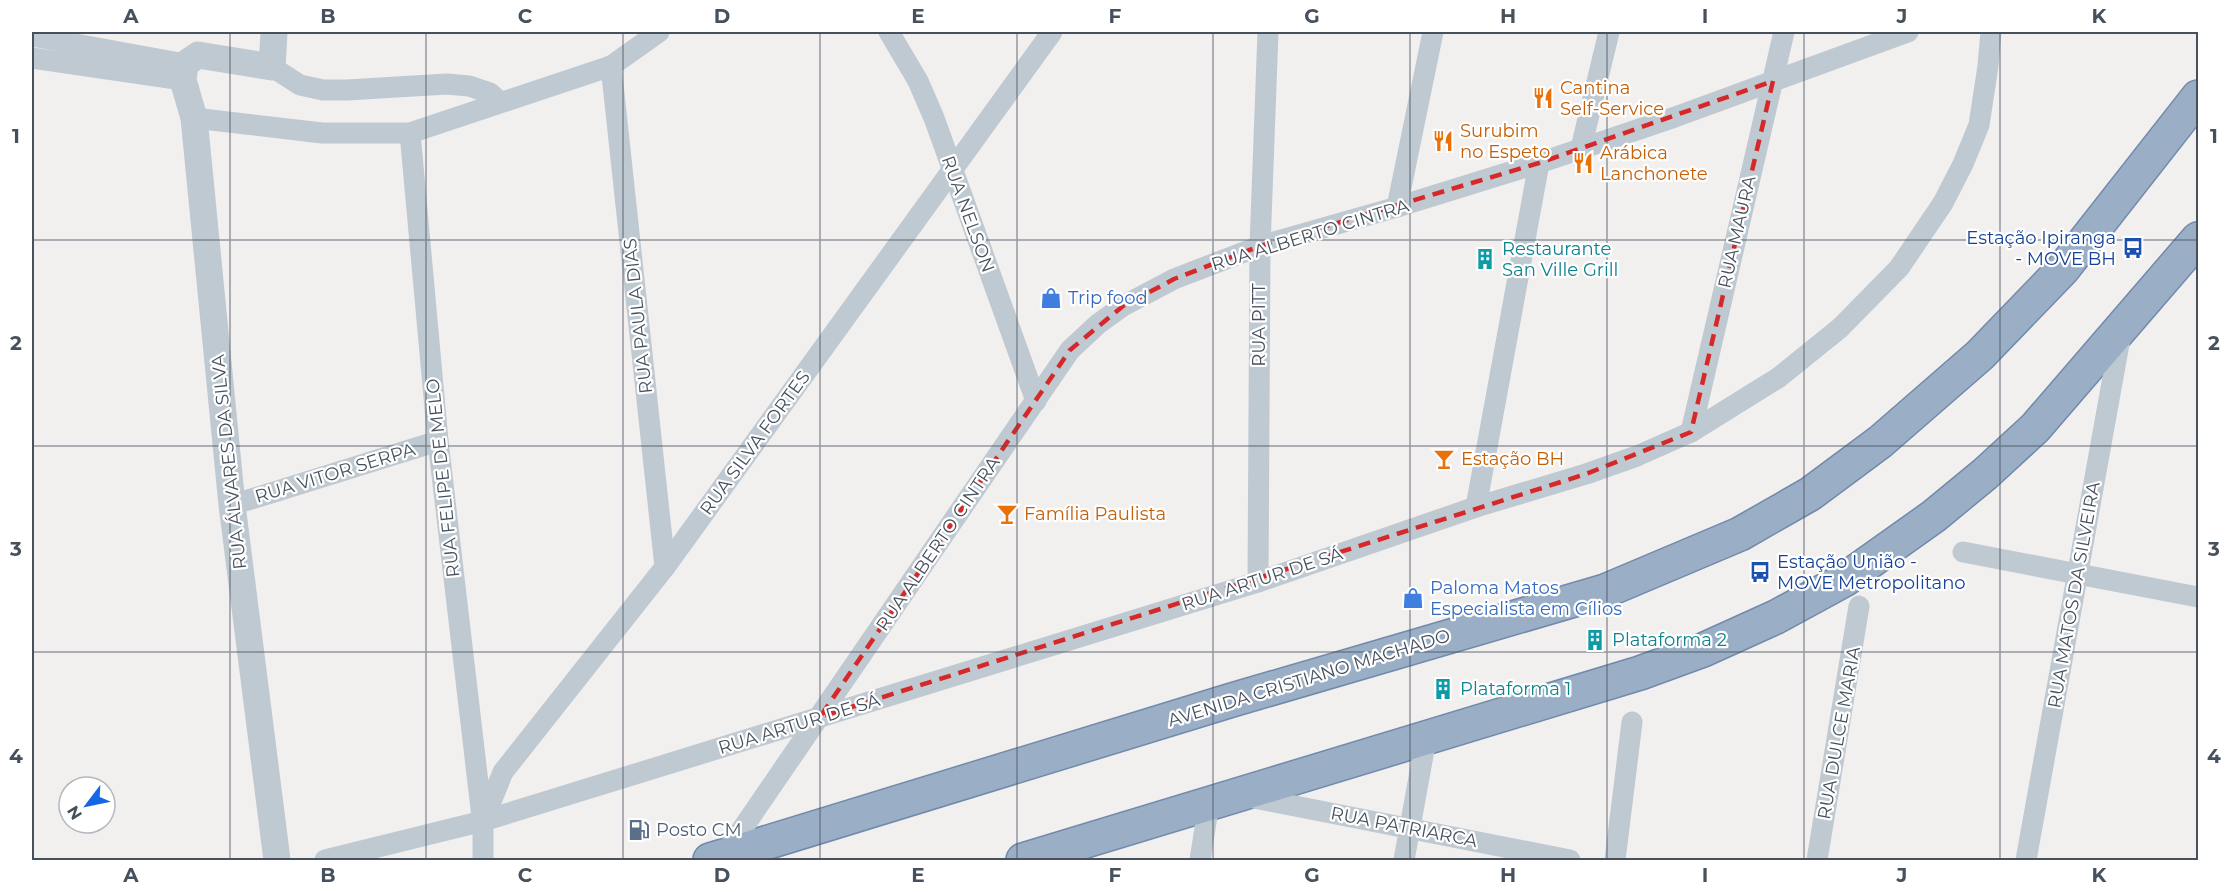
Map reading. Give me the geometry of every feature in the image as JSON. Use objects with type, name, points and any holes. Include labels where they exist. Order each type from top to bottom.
[{"type":"highway","name":"AVENIDA CRISTIANO MACHADO","points":[[717,859],[1232,700],[1605,591],[1740,534],[1810,494],[1880,442],[1980,355],[2063,268],[2199,97]]},
{"type":"highway","points":[[1023,861],[1640,673],[1703,650],[1776,617],[1844,580],[1934,516],[1985,474],[2035,428],[2199,239]]},
{"type":"street","points":[[272,67],[274,32]]},
{"type":"street","points":[[194,118],[322,133],[410,133],[610,66],[659,32]]},
{"type":"street","name":"RUA NELSON","points":[[889,32],[918,81],[1036,401]]},
{"type":"street","name":"RUA SILVA FORTES","points":[[483,861],[483,821],[503,772],[665,567],[1052,32]]},
{"type":"street","name":"RUA PITT","points":[[1258,582],[1260,246],[1268,32]]},
{"type":"street","points":[[1397,207],[1433,32]]},
{"type":"street","points":[[1581,148],[1609,32]]},
{"type":"street","name":"RUA MAURA","points":[[1691,432],[1784,32]]},
{"type":"street","name":"RUA ALBERTO CINTRA","points":[[717,859],[820,717],[1070,350],[1098,324],[1123,306],[1174,279],[1260,246],[1539,163],[1675,117],[1908,32]]},
{"type":"street","name":"RUA ARTUR DE SÁ","points":[[326,861],[483,821],[1258,582],[1476,507],[1586,474],[1637,456],[1691,432],[1778,378],[1840,328],[1899,268],[1943,203],[1963,164],[1979,125],[1991,32]]},
{"type":"street","points":[[32,36],[184,72]]},
{"type":"street","points":[[184,72],[198,55],[272,67],[300,85],[323,90],[447,84],[469,86],[490,93],[500,102]]},
{"type":"street","points":[[32,58],[184,72]]},
{"type":"street","name":"RUA PAULA DIAS","points":[[610,66],[665,567]]},
{"type":"street","name":"RUA ÁLVARES DA SILVA","points":[[184,72],[194,118],[232,505],[277,861]]},
{"type":"street","name":"RUA FELIPE DE MELO","points":[[410,133],[438,441],[483,821]]},
{"type":"street","points":[[1476,507],[1539,163]]},
{"type":"street","name":"RUA MATOS DA SILVEIRA","points":[[2026,861],[2122,329]]},
{"type":"street","name":"RUA VITOR SERPA","points":[[232,505],[438,441]]},
{"type":"street","points":[[1964,552],[2199,597]]},
{"type":"street","name":"RUA DULCE MARIA","points":[[1817,861],[1859,606]]},
{"type":"street","points":[[1615,861],[1632,722]]},
{"type":"street","points":[[1404,861],[1426,739]]},
{"type":"street","points":[[1200,861],[1223,799]]},
{"type":"street","name":"RUA PATRIARCA","points":[[1223,799],[1410,828],[1570,861]]},
{"type":"highlighted area","points":[[1773,81],[1691,432],[1586,474],[820,717],[1070,350],[1123,306],[1174,279],[1260,246],[1539,163]]},
{"type":"place","name":"Cantina Self-Service","points":[[1543,98]]},
{"type":"place","name":"Surubim no Espeto","points":[[1443,141]]},
{"type":"place","name":"Arábica Lanchonete","points":[[1583,163]]},
{"type":"place","name":"Estação Ipiranga - MOVE BH","points":[[2133,248]]},
{"type":"place","name":"Restaurante San Ville Grill","points":[[1485,259]]},
{"type":"place","name":"Trip food","points":[[1051,298]]},
{"type":"place","name":"Estação BH","points":[[1444,459]]},
{"type":"place","name":"Família Paulista","points":[[1007,514]]},
{"type":"place","name":"Estação União - MOVE Metropolitano","points":[[1760,572]]},
{"type":"place","name":"Paloma Matos Especialista em Cílios","points":[[1413,598]]},
{"type":"place","name":"Plataforma 2","points":[[1595,640]]},
{"type":"place","name":"Plataforma 1","points":[[1443,689]]},
{"type":"place","name":"Posto CM","points":[[639,830]]}]
